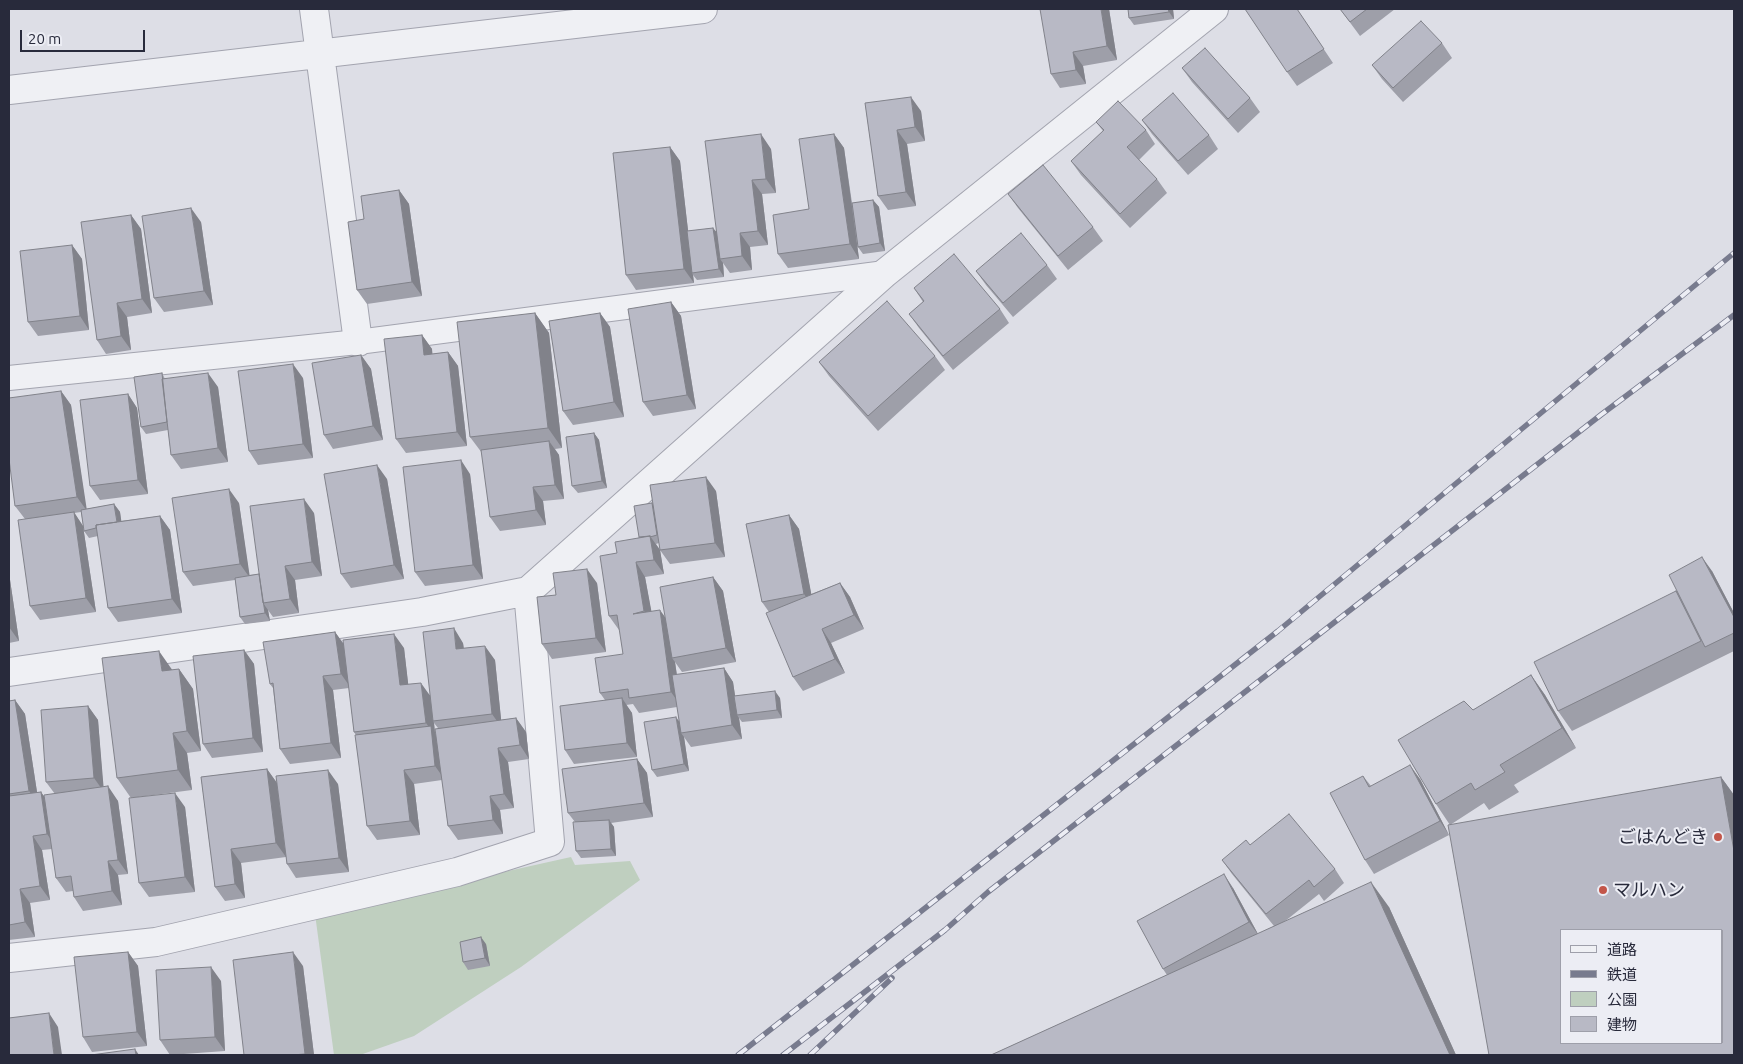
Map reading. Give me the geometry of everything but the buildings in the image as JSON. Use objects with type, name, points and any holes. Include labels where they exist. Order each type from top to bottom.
[{"type":"street","points":[[314,9],[358,342]]},
{"type":"street","points":[[9,90],[702,9]]},
{"type":"street","points":[[9,672],[422,612],[528,591],[885,272],[1214,9]]},
{"type":"street","points":[[9,958],[156,942],[457,872],[550,842],[528,591]]},
{"type":"lane","points":[[9,378],[358,342],[885,272]]},
{"type":"green space","points":[[571,857],[575,865],[630,861],[640,880],[521,967],[414,1036],[360,1055],[334,1055],[315,914]]},
{"type":"railway","points":[[738,1055],[1278,631],[1734,253]]},
{"type":"railway","points":[[783,1055],[945,930],[988,892],[1602,414],[1734,315]]},
{"type":"railway","points":[[810,1055],[892,978]]},
{"type":"place","name":"ごはんどき","points":[[1718,837]]},
{"type":"place","name":"マルハン","points":[[1603,890]]}]
